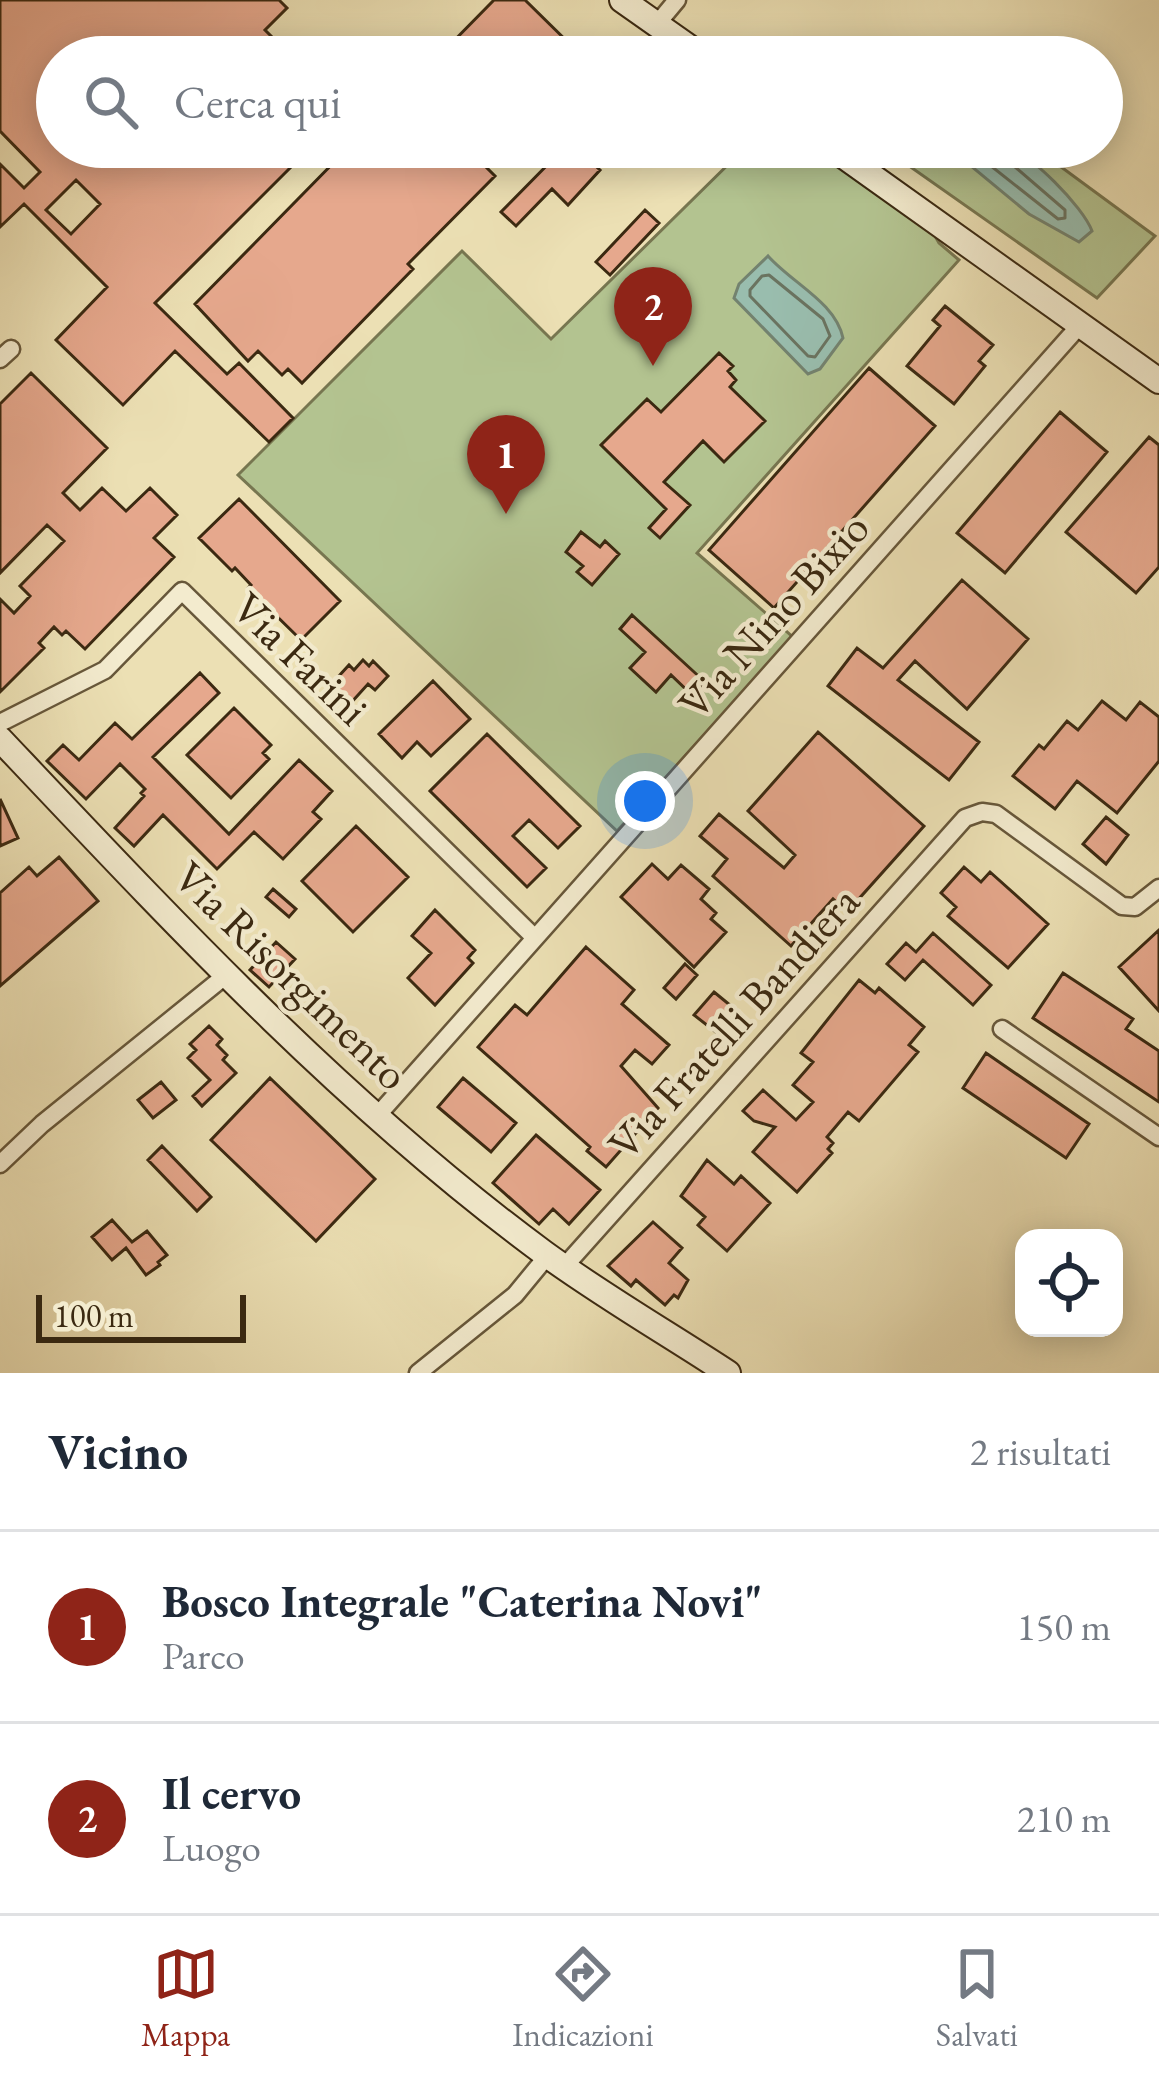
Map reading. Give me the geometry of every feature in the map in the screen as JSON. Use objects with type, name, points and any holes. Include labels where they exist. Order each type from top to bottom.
[{"type":"street","points":[[622,0],[674,36]]},
{"type":"street","points":[[657,24],[676,0]]},
{"type":"street","points":[[860,168],[1159,381]]},
{"type":"street","name":"Via Nino Bixio","points":[[377,1116],[1080,325]]},
{"type":"street","name":"Via Farini","points":[[0,723],[105,670],[182,591],[533,936]]},
{"type":"street","name":"Via Risorgimento","points":[[0,739],[225,976],[377,1116],[552,1258],[728,1373]]},
{"type":"street","name":"Via Fratelli Bandiera","points":[[418,1373],[515,1295],[552,1258],[957,825],[974,814],[996,814],[1122,906],[1135,907],[1159,888]]},
{"type":"street","points":[[0,1164],[42,1124],[225,976]]},
{"type":"street","points":[[1002,1029],[1159,1137]]},
{"type":"green space","points":[[725,168],[841,168],[931,229],[959,260],[697,553],[793,637],[617,831],[238,475],[462,251],[551,339]]},
{"type":"green space","points":[[912,168],[1063,168],[1155,236],[1097,298]]},
{"type":"water","points":[[973,168],[1038,168],[1078,208],[1092,231],[1079,242],[1029,214]]},
{"type":"water","points":[[768,256],[839,325],[843,338],[820,369],[808,374],[734,298],[739,284]]},
{"type":"building","points":[[0,0],[279,0],[287,8],[265,30],[271,36],[36,36],[36,168],[0,131]]},
{"type":"building","points":[[494,0],[525,0],[562,36],[459,36]]},
{"type":"building","points":[[0,164],[24,188],[40,172],[36,168],[290,168],[155,303],[227,374],[239,363],[293,418],[269,442],[175,351],[123,405],[56,340],[107,287],[24,204],[0,227]],"holes":[[[76,180],[100,204],[71,234],[46,210]]]},
{"type":"building","points":[[328,168],[487,168],[495,176],[408,264],[413,269],[302,383],[288,369],[282,375],[258,351],[248,361],[195,304]]},
{"type":"building","points":[[544,168],[600,170],[568,205],[552,189],[516,226],[501,212]]},
{"type":"building","points":[[645,210],[659,223],[610,275],[596,262]]},
{"type":"building","points":[[945,306],[993,345],[979,361],[985,366],[954,404],[907,366],[940,326],[933,320]]},
{"type":"building","points":[[719,353],[733,366],[728,371],[736,380],[730,387],[765,421],[724,462],[703,441],[664,482],[690,505],[660,538],[649,528],[666,509],[601,445],[647,399],[661,412]]},
{"type":"building","points":[[869,368],[935,426],[774,608],[709,550]]},
{"type":"building","points":[[31,373],[107,448],[63,493],[80,510],[102,488],[126,511],[150,488],[177,515],[154,538],[174,557],[85,649],[66,631],[62,635],[54,627],[39,643],[44,648],[0,692],[0,599],[14,613],[30,596],[20,586],[64,541],[47,525],[0,573],[0,404]]},
{"type":"building","points":[[1060,412],[1107,452],[1005,573],[957,533]]},
{"type":"building","points":[[1149,437],[1159,445],[1159,567],[1136,593],[1066,532]]},
{"type":"building","points":[[239,499],[340,601],[301,640],[248,588],[251,585],[235,568],[232,571],[199,538]]},
{"type":"building","points":[[581,532],[600,547],[605,541],[619,554],[592,585],[577,572],[583,566],[566,552]]},
{"type":"building","points":[[962,580],[1028,639],[967,709],[915,661],[898,680],[979,742],[949,780],[828,686],[857,648],[883,668]]},
{"type":"building","points":[[632,615],[705,682],[693,696],[671,675],[656,692],[630,668],[645,652],[620,629]]},
{"type":"building","points":[[363,660],[369,666],[373,661],[388,676],[375,690],[368,684],[349,705],[334,690],[342,681],[338,677],[349,665],[354,670]]},
{"type":"building","points":[[200,673],[219,693],[153,757],[229,834],[299,760],[332,791],[313,812],[321,819],[283,859],[254,832],[217,869],[163,815],[134,846],[115,828],[145,789],[120,764],[86,799],[47,761],[63,745],[79,760],[115,723],[132,739]]},
{"type":"building","points":[[433,681],[470,719],[431,756],[417,742],[402,758],[379,734]]},
{"type":"building","points":[[1102,701],[1126,720],[1140,702],[1159,717],[1159,761],[1117,813],[1077,781],[1055,809],[1013,776],[1067,721],[1078,730]]},
{"type":"building","points":[[234,708],[271,745],[263,753],[269,759],[231,798],[187,755]]},
{"type":"building","points":[[818,732],[924,826],[847,912],[833,899],[791,946],[713,876],[727,859],[700,836],[719,814],[784,868],[795,855],[748,811]]},
{"type":"building","points":[[487,734],[580,826],[558,848],[529,820],[513,836],[546,868],[527,887],[430,791]]},
{"type":"building","points":[[0,799],[18,838],[0,846]]},
{"type":"building","points":[[1106,817],[1128,835],[1106,864],[1083,844]]},
{"type":"building","points":[[356,826],[408,877],[353,932],[302,881]]},
{"type":"building","points":[[59,857],[98,901],[0,986],[0,893],[29,867],[37,876]]},
{"type":"building","points":[[652,864],[668,879],[681,865],[709,889],[701,899],[716,913],[711,919],[726,932],[694,967],[621,897]]},
{"type":"building","points":[[964,867],[981,882],[990,872],[1048,924],[1008,968],[948,916],[956,907],[941,893]]},
{"type":"building","points":[[273,889],[296,909],[289,917],[266,897]]},
{"type":"building","points":[[435,910],[475,950],[468,958],[473,963],[435,1005],[408,978],[431,953],[412,936]]},
{"type":"building","points":[[1159,930],[1159,1011],[1119,967]]},
{"type":"building","points":[[933,933],[991,985],[973,1005],[923,960],[905,980],[887,964],[906,943],[916,952]]},
{"type":"building","points":[[276,942],[295,959],[269,987],[250,970]]},
{"type":"building","points":[[586,947],[634,990],[622,1004],[669,1045],[652,1064],[635,1050],[621,1066],[658,1108],[606,1167],[587,1151],[590,1147],[478,1047],[515,1005],[527,1015]]},
{"type":"building","points":[[685,964],[697,975],[676,999],[664,988]]},
{"type":"building","points":[[1063,973],[1133,1019],[1126,1029],[1159,1051],[1159,1102],[1033,1018]]},
{"type":"building","points":[[859,980],[875,993],[879,988],[924,1027],[909,1045],[918,1052],[859,1121],[848,1112],[827,1137],[833,1143],[828,1149],[832,1153],[797,1192],[753,1152],[775,1127],[754,1121],[743,1111],[763,1090],[796,1120],[813,1102],[793,1085],[813,1062],[801,1053]]},
{"type":"building","points":[[714,992],[736,1010],[717,1033],[694,1015]]},
{"type":"building","points":[[209,1026],[222,1039],[217,1045],[227,1055],[223,1060],[236,1073],[202,1106],[193,1096],[210,1080],[188,1058],[196,1050],[190,1044]]},
{"type":"building","points":[[986,1053],[1089,1124],[1066,1158],[963,1088]]},
{"type":"building","points":[[270,1078],[375,1179],[316,1241],[211,1140]]},
{"type":"building","points":[[463,1078],[516,1123],[491,1152],[438,1107]]},
{"type":"building","points":[[161,1082],[176,1100],[153,1118],[138,1100]]},
{"type":"building","points":[[536,1135],[600,1190],[569,1224],[553,1209],[539,1224],[493,1183]]},
{"type":"building","points":[[162,1146],[211,1197],[197,1211],[148,1160]]},
{"type":"building","points":[[707,1160],[734,1184],[741,1176],[770,1203],[727,1251],[698,1225],[705,1217],[681,1196]]},
{"type":"building","points":[[112,1220],[132,1242],[147,1231],[167,1255],[160,1265],[146,1275],[126,1248],[112,1260],[92,1237]]},
{"type":"building","points":[[653,1222],[682,1248],[669,1263],[688,1280],[678,1298],[674,1295],[665,1305],[636,1280],[631,1286],[608,1266]]},
{"type":"place","name":"Il cervo","points":[[653,366]]},
{"type":"place","name":"Bosco Integrale \"Caterina Novi\"","points":[[506,514]]}]
